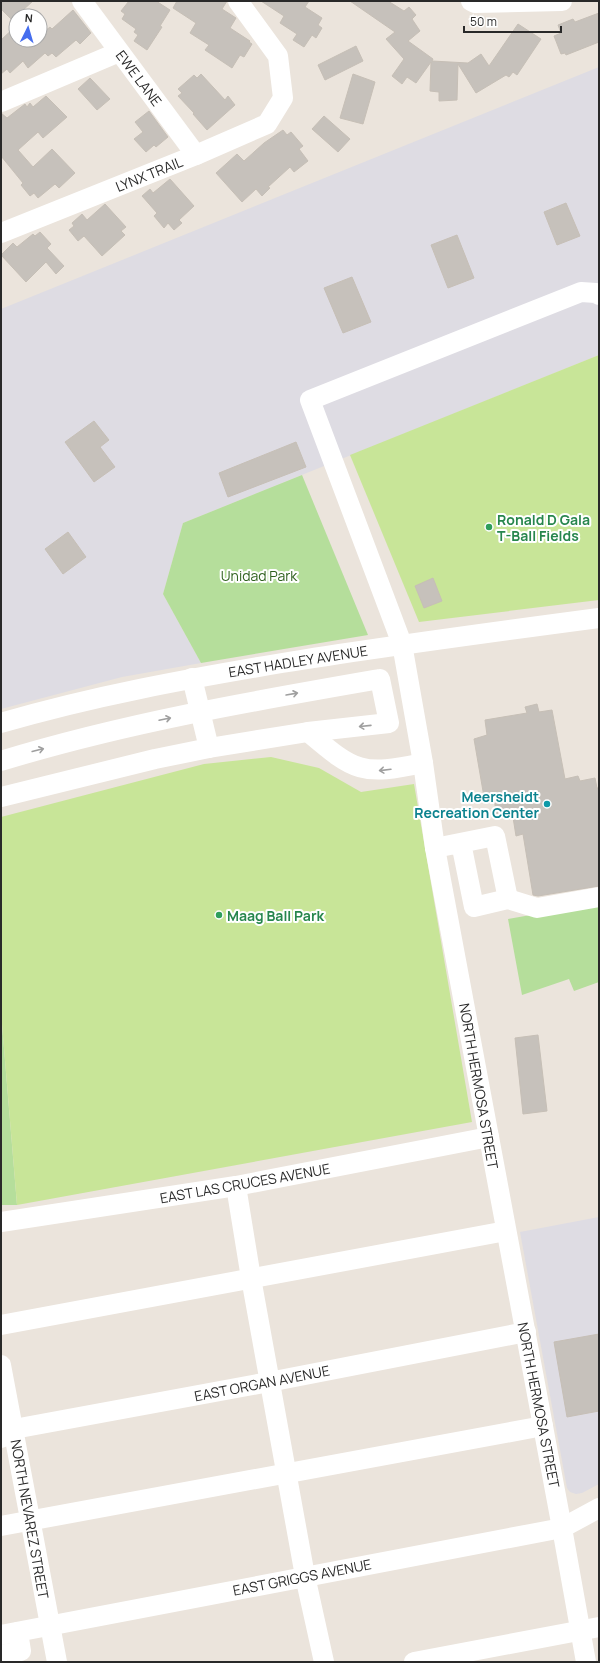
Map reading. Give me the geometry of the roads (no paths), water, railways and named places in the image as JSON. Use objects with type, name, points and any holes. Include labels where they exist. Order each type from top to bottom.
[{"type":"street","name":"EWE LANE","points":[[82,1],[196,156]]},
{"type":"street","name":"LYNX TRAIL","points":[[1,233],[196,156],[267,124],[283,98],[278,56],[238,1]]},
{"type":"street","points":[[471,1],[475,3],[562,1]]},
{"type":"street","points":[[1,102],[119,52]]},
{"type":"street","name":"NORTH HERMOSA STREET","points":[[586,1662],[589,1629],[562,1528],[435,848],[423,763],[402,644],[310,400],[581,292],[596,293],[599,295]]},
{"type":"street","name":"EAST HADLEY AVENUE","points":[[1,723],[58,707],[192,678],[402,644],[599,618]]},
{"type":"street","points":[[192,678],[209,748]]},
{"type":"street","points":[[1,761],[127,728],[200,711],[380,679],[389,723]]},
{"type":"street","points":[[1,798],[156,759],[209,748],[308,732],[415,719]]},
{"type":"street","points":[[308,732],[334,755],[363,770],[378,771],[423,763]]},
{"type":"street","points":[[435,848],[495,836],[508,899]]},
{"type":"street","points":[[461,842],[474,907],[508,899],[537,908],[599,897]]},
{"type":"street","name":"EAST LAS CRUCES AVENUE","points":[[1,1222],[236,1186],[489,1137]]},
{"type":"street","points":[[236,1186],[250,1278],[269,1382],[288,1474],[305,1576],[324,1662]]},
{"type":"street","points":[[1,1325],[506,1231]]},
{"type":"street","name":"EAST ORGAN AVENUE","points":[[7,1434],[526,1332]]},
{"type":"street","name":"NORTH NEVAREZ STREET","points":[[1,1365],[7,1434],[31,1520],[57,1662]]},
{"type":"street","points":[[1,1526],[543,1426]]},
{"type":"street","name":"EAST GRIGGS AVENUE","points":[[9,1633],[562,1528],[599,1508]]},
{"type":"street","points":[[414,1662],[589,1629]]},
{"type":"street","points":[[1,1655],[21,1650],[9,1633]]},
{"type":"place","name":"Ronald D Gala T-Ball Fields","points":[[489,527]]},
{"type":"place","name":"Meersheidt Recreation Center","points":[[547,804]]},
{"type":"place","name":"Maag Ball Park","points":[[219,915]]},
{"type":"park label","name":"Unidad Park","points":[[259,575]]}]
